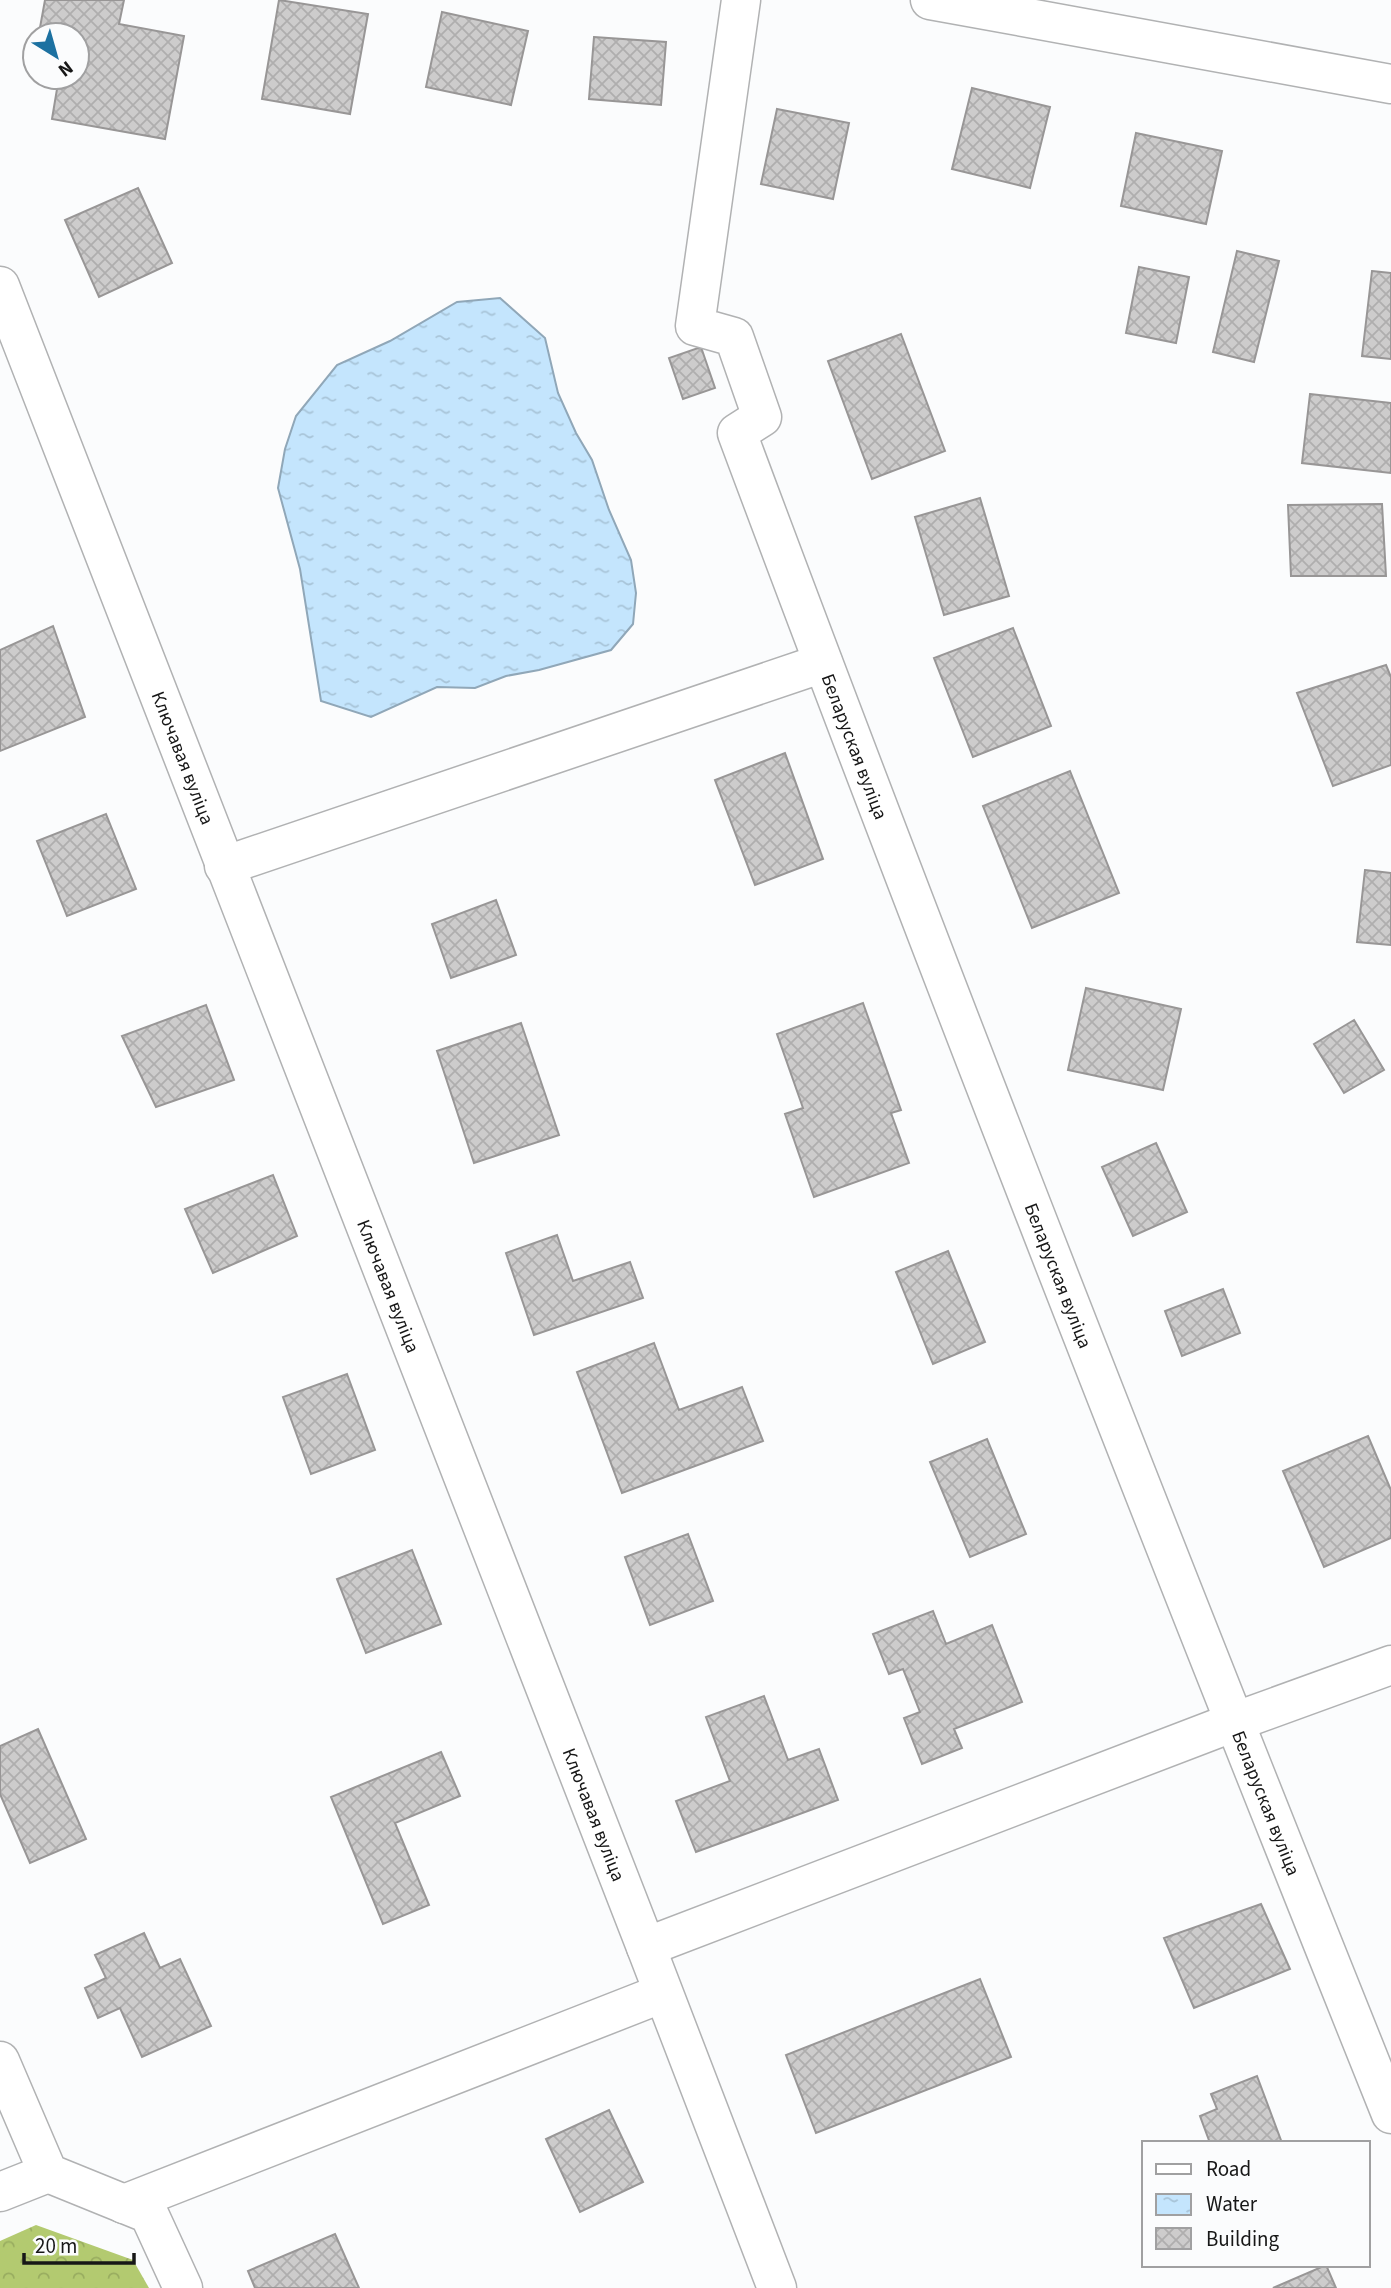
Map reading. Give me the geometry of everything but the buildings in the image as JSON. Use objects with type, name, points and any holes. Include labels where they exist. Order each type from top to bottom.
[{"type":"street","name":"Беларуская вуліца","points":[[741,0],[695,326],[734,337],[762,417],[737,433],[823,663],[1234,1722],[1391,2114]]},
{"type":"street","points":[[930,0],[1391,84]]},
{"type":"street","name":"Ключавая вуліца","points":[[0,286],[777,2288]]},
{"type":"street","points":[[224,866],[823,663]]},
{"type":"street","points":[[646,1947],[1234,1722],[1391,1665]]},
{"type":"street","points":[[124,2204],[663,1993]]},
{"type":"street","points":[[0,2061],[48,2173]]},
{"type":"street","points":[[0,2192],[48,2173],[149,2214],[183,2288]]},
{"type":"green space","points":[[36,2225],[133,2260],[149,2288],[0,2288],[0,2241]]},
{"type":"water","points":[[500,298],[545,338],[558,393],[592,460],[609,510],[631,560],[636,593],[633,624],[611,650],[539,670],[506,676],[475,688],[437,687],[371,717],[321,701],[300,569],[278,488],[285,449],[296,416],[337,365],[390,341],[457,302]]}]
